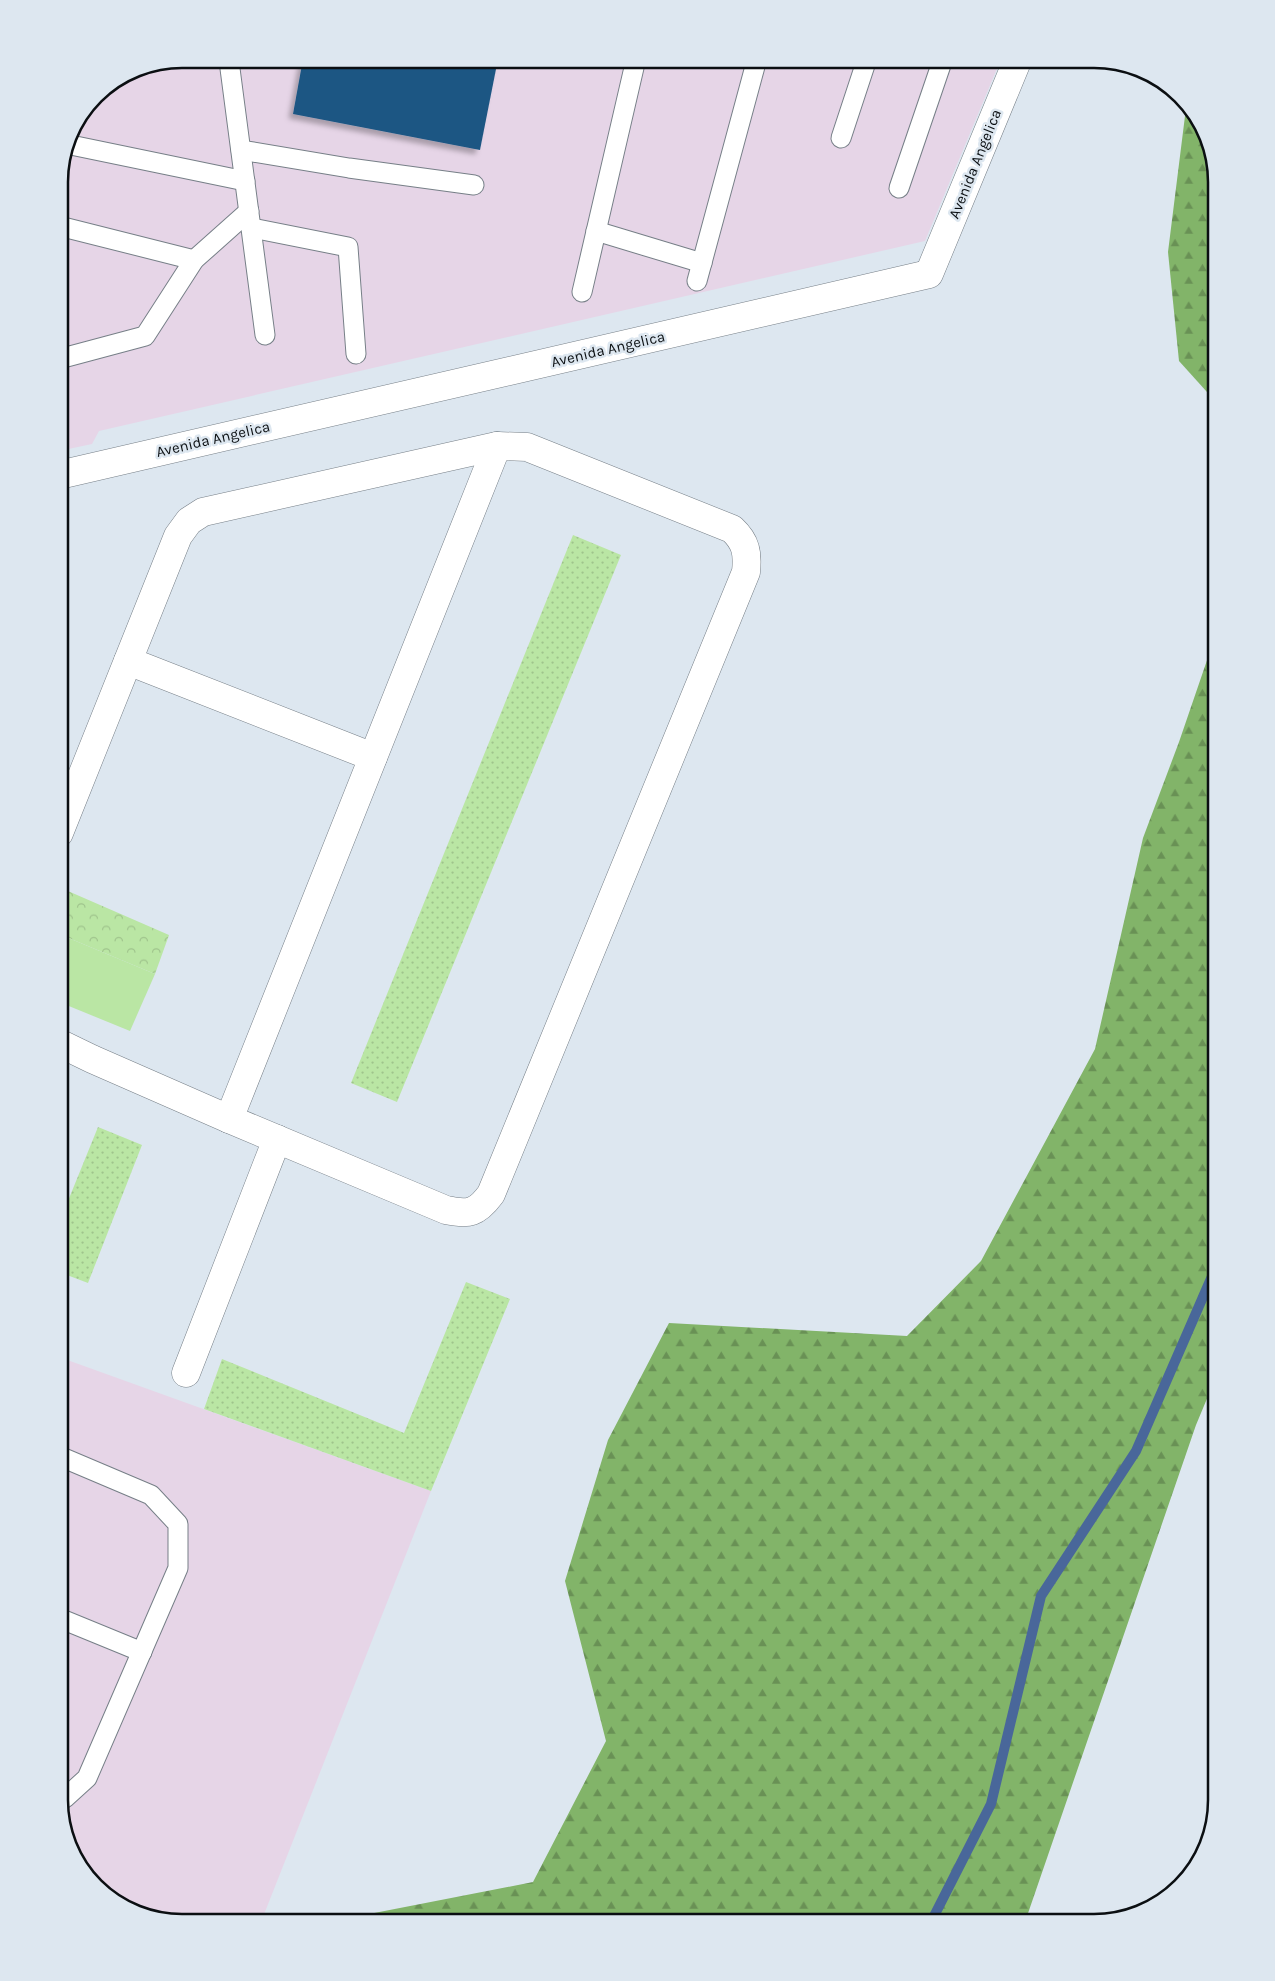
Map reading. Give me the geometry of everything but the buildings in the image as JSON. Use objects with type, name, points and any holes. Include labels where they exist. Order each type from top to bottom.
[{"type":"street","name":"Avenida Angelica","points":[[68,473],[930,274],[1014,68]]},
{"type":"street","points":[[229,1119],[497,446]]},
{"type":"street","points":[[67,1047],[229,1119],[446,1210],[459,1213],[472,1212],[482,1206],[491,1194],[746,572],[748,558],[746,546],[741,537],[732,529],[527,447],[497,446],[202,512],[189,521],[178,536],[68,812]]},
{"type":"street","points":[[128,661],[373,757]]},
{"type":"street","points":[[186,1373],[277,1139]]},
{"type":"lane","points":[[226,67],[241,150],[265,335]]},
{"type":"lane","points":[[582,292],[634,67]]},
{"type":"lane","points":[[596,231],[700,272],[755,68]]},
{"type":"lane","points":[[841,138],[864,68]]},
{"type":"lane","points":[[899,188],[940,68]]},
{"type":"lane","points":[[73,146],[245,181]]},
{"type":"lane","points":[[241,150],[474,186]]},
{"type":"lane","points":[[68,357],[145,336],[194,260],[250,220]]},
{"type":"lane","points":[[250,220],[348,247],[356,354]]},
{"type":"lane","points":[[68,228],[194,260]]},
{"type":"lane","points":[[67,1459],[150,1494],[178,1524],[178,1568],[88,1778],[67,1796]]},
{"type":"lane","points":[[67,1621],[142,1652]]},
{"type":"shaded area","points":[[182,67],[997,68],[925,241],[99,431],[92,444],[68,449],[68,167],[76,138],[96,106],[118,87],[138,76],[167,68]]},
{"type":"shaded area","points":[[67,1360],[431,1491],[265,1913],[174,1913],[159,1911],[131,1902],[106,1885],[96,1875],[79,1850],[71,1829],[68,1814]]},
{"type":"green space","points":[[1185,114],[1199,138],[1207,167],[1208,393],[1179,361],[1168,252]]},
{"type":"green space","points":[[573,535],[621,555],[397,1102],[351,1083]]},
{"type":"green space","points":[[1208,657],[1208,1396],[1196,1425],[1028,1914],[373,1913],[533,1882],[606,1741],[565,1581],[608,1440],[669,1323],[907,1336],[981,1261],[1095,1049],[1143,838]]},
{"type":"green space","points":[[68,891],[169,935],[155,974],[68,938]]},
{"type":"green space","points":[[68,938],[155,974],[130,1031],[67,1005]]},
{"type":"green space","points":[[98,1127],[142,1145],[88,1283],[67,1275],[67,1202]]},
{"type":"green space","points":[[466,1282],[510,1299],[431,1491],[204,1409],[222,1359],[404,1433]]},
{"type":"waterway","points":[[935,1914],[991,1804],[1041,1596],[1136,1451],[1208,1285]]}]
